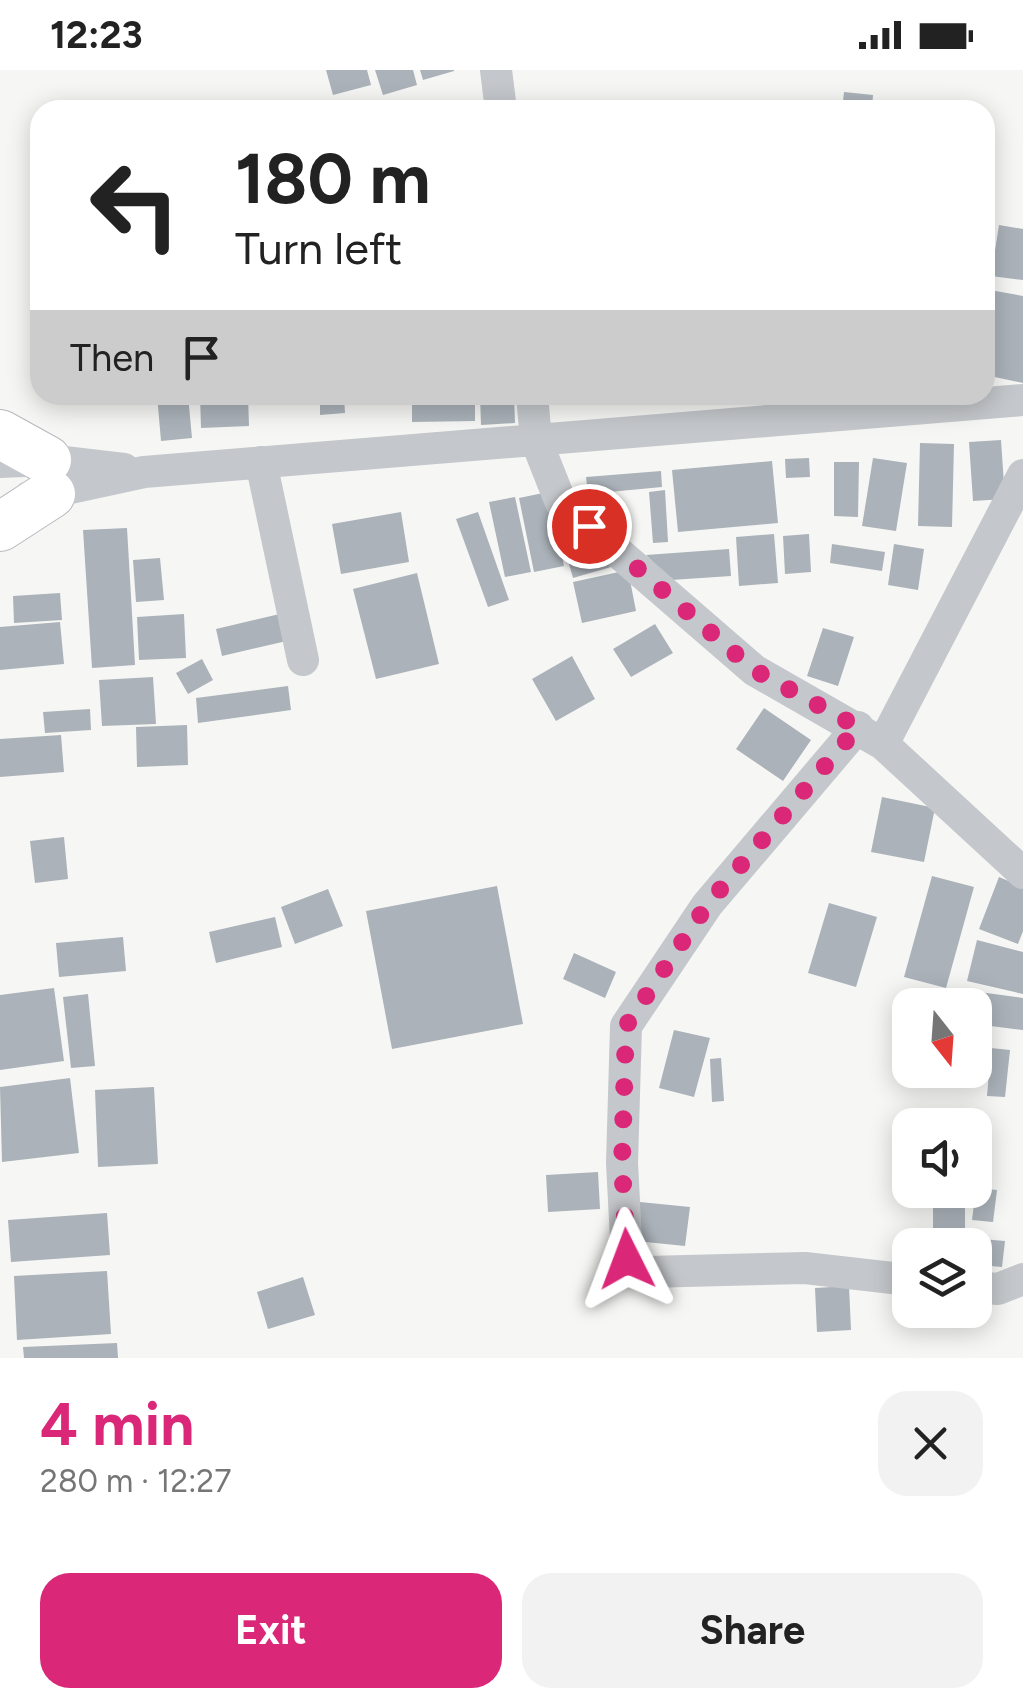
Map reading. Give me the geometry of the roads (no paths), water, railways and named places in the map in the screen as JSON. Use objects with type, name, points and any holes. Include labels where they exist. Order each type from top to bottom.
[{"type":"highway","points":[[0,434],[49,477],[0,528]]},
{"type":"street","points":[[496,70],[500,100]]},
{"type":"street","points":[[995,402],[1023,400]]},
{"type":"street","points":[[533,405],[536,440],[561,502],[754,670],[870,736],[1023,873]]},
{"type":"street","points":[[0,462],[49,477],[144,472],[962,405]]},
{"type":"street","points":[[261,462],[303,660]]},
{"type":"street","points":[[892,1278],[805,1268],[647,1272],[627,1259],[622,1163],[626,1026],[707,905],[870,736],[1023,475]]},
{"type":"street","points":[[0,501],[49,477]]},
{"type":"street","points":[[992,1289],[1023,1278]]}]
